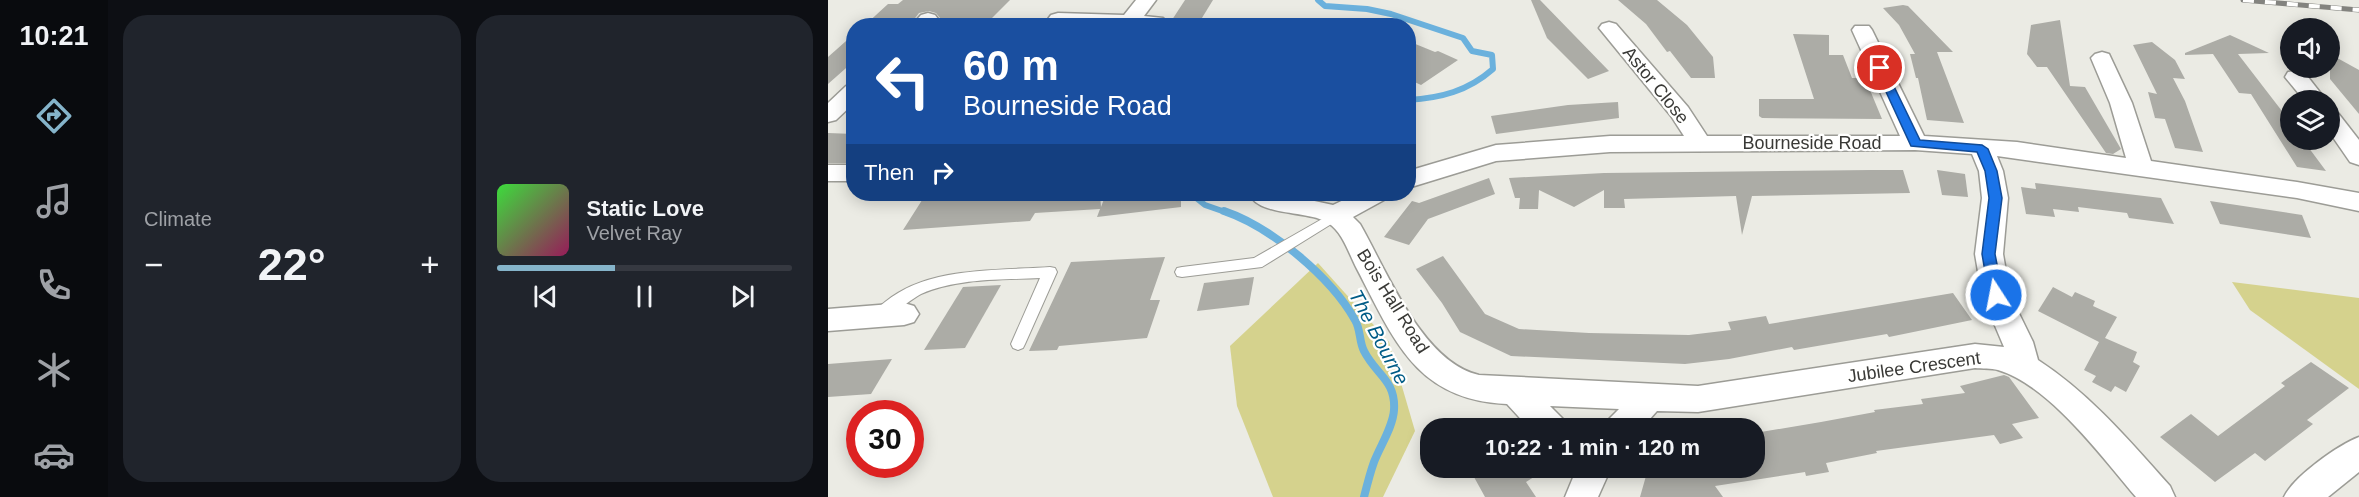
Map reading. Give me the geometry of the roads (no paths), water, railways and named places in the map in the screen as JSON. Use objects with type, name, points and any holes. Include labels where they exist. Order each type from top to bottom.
[{"type":"street","points":[[1132,18],[1146,0]]},
{"type":"street","name":"Astor Close","points":[[1609,28],[1680,112],[1700,143]]},
{"type":"street","points":[[1862,30],[1915,143]]},
{"type":"street","points":[[2102,58],[2121,103],[2141,168]]},
{"type":"street","points":[[2297,78],[2307,90]]},
{"type":"street","points":[[828,115],[846,98]]},
{"type":"street","points":[[2340,131],[2359,157]]},
{"type":"street","name":"Bourneside Road","points":[[1416,178],[1496,153],[1610,144],[1915,143],[2017,150],[2297,190],[2359,202]]},
{"type":"street","points":[[1982,149],[1991,171],[1995,198],[1989,254],[1996,295],[2018,342],[2024,367],[2051,383],[2085,413],[2158,497]]},
{"type":"street","points":[[828,173],[846,173]]},
{"type":"street","points":[[1276,201],[1336,215],[1362,201]]},
{"type":"street","name":"Bois Hall Road","points":[[1336,215],[1351,231],[1419,350],[1442,374],[1468,386],[1514,390]]},
{"type":"street","points":[[828,320],[890,315]]},
{"type":"street","name":"Jubilee Crescent","points":[[1514,390],[1698,399],[1975,356],[1997,357],[2024,367]]},
{"type":"street","points":[[1514,390],[1541,418]]},
{"type":"street","points":[[1632,418],[1649,398]]},
{"type":"street","points":[[2301,497],[2359,452]]},
{"type":"lane","points":[[1182,272],[1257,263],[1336,215]]},
{"type":"lane","points":[[890,315],[902,298],[930,286],[963,280],[1050,272],[1018,344]]},
{"type":"waterway","name":"The Bourne","points":[[1318,0],[1325,6],[1367,9],[1403,18]]},
{"type":"waterway","name":"The Bourne","points":[[1416,22],[1463,38],[1472,51],[1492,55],[1493,69],[1464,88],[1443,95],[1416,99]]},
{"type":"waterway","name":"The Bourne","points":[[1200,201],[1228,213]]},
{"type":"waterway","name":"The Bourne","points":[[1224,211],[1280,241],[1331,287],[1355,320],[1362,347],[1369,359],[1389,384],[1394,400],[1393,416],[1374,462],[1364,497]]},
{"type":"railway","points":[[2243,0],[2359,10]]}]
